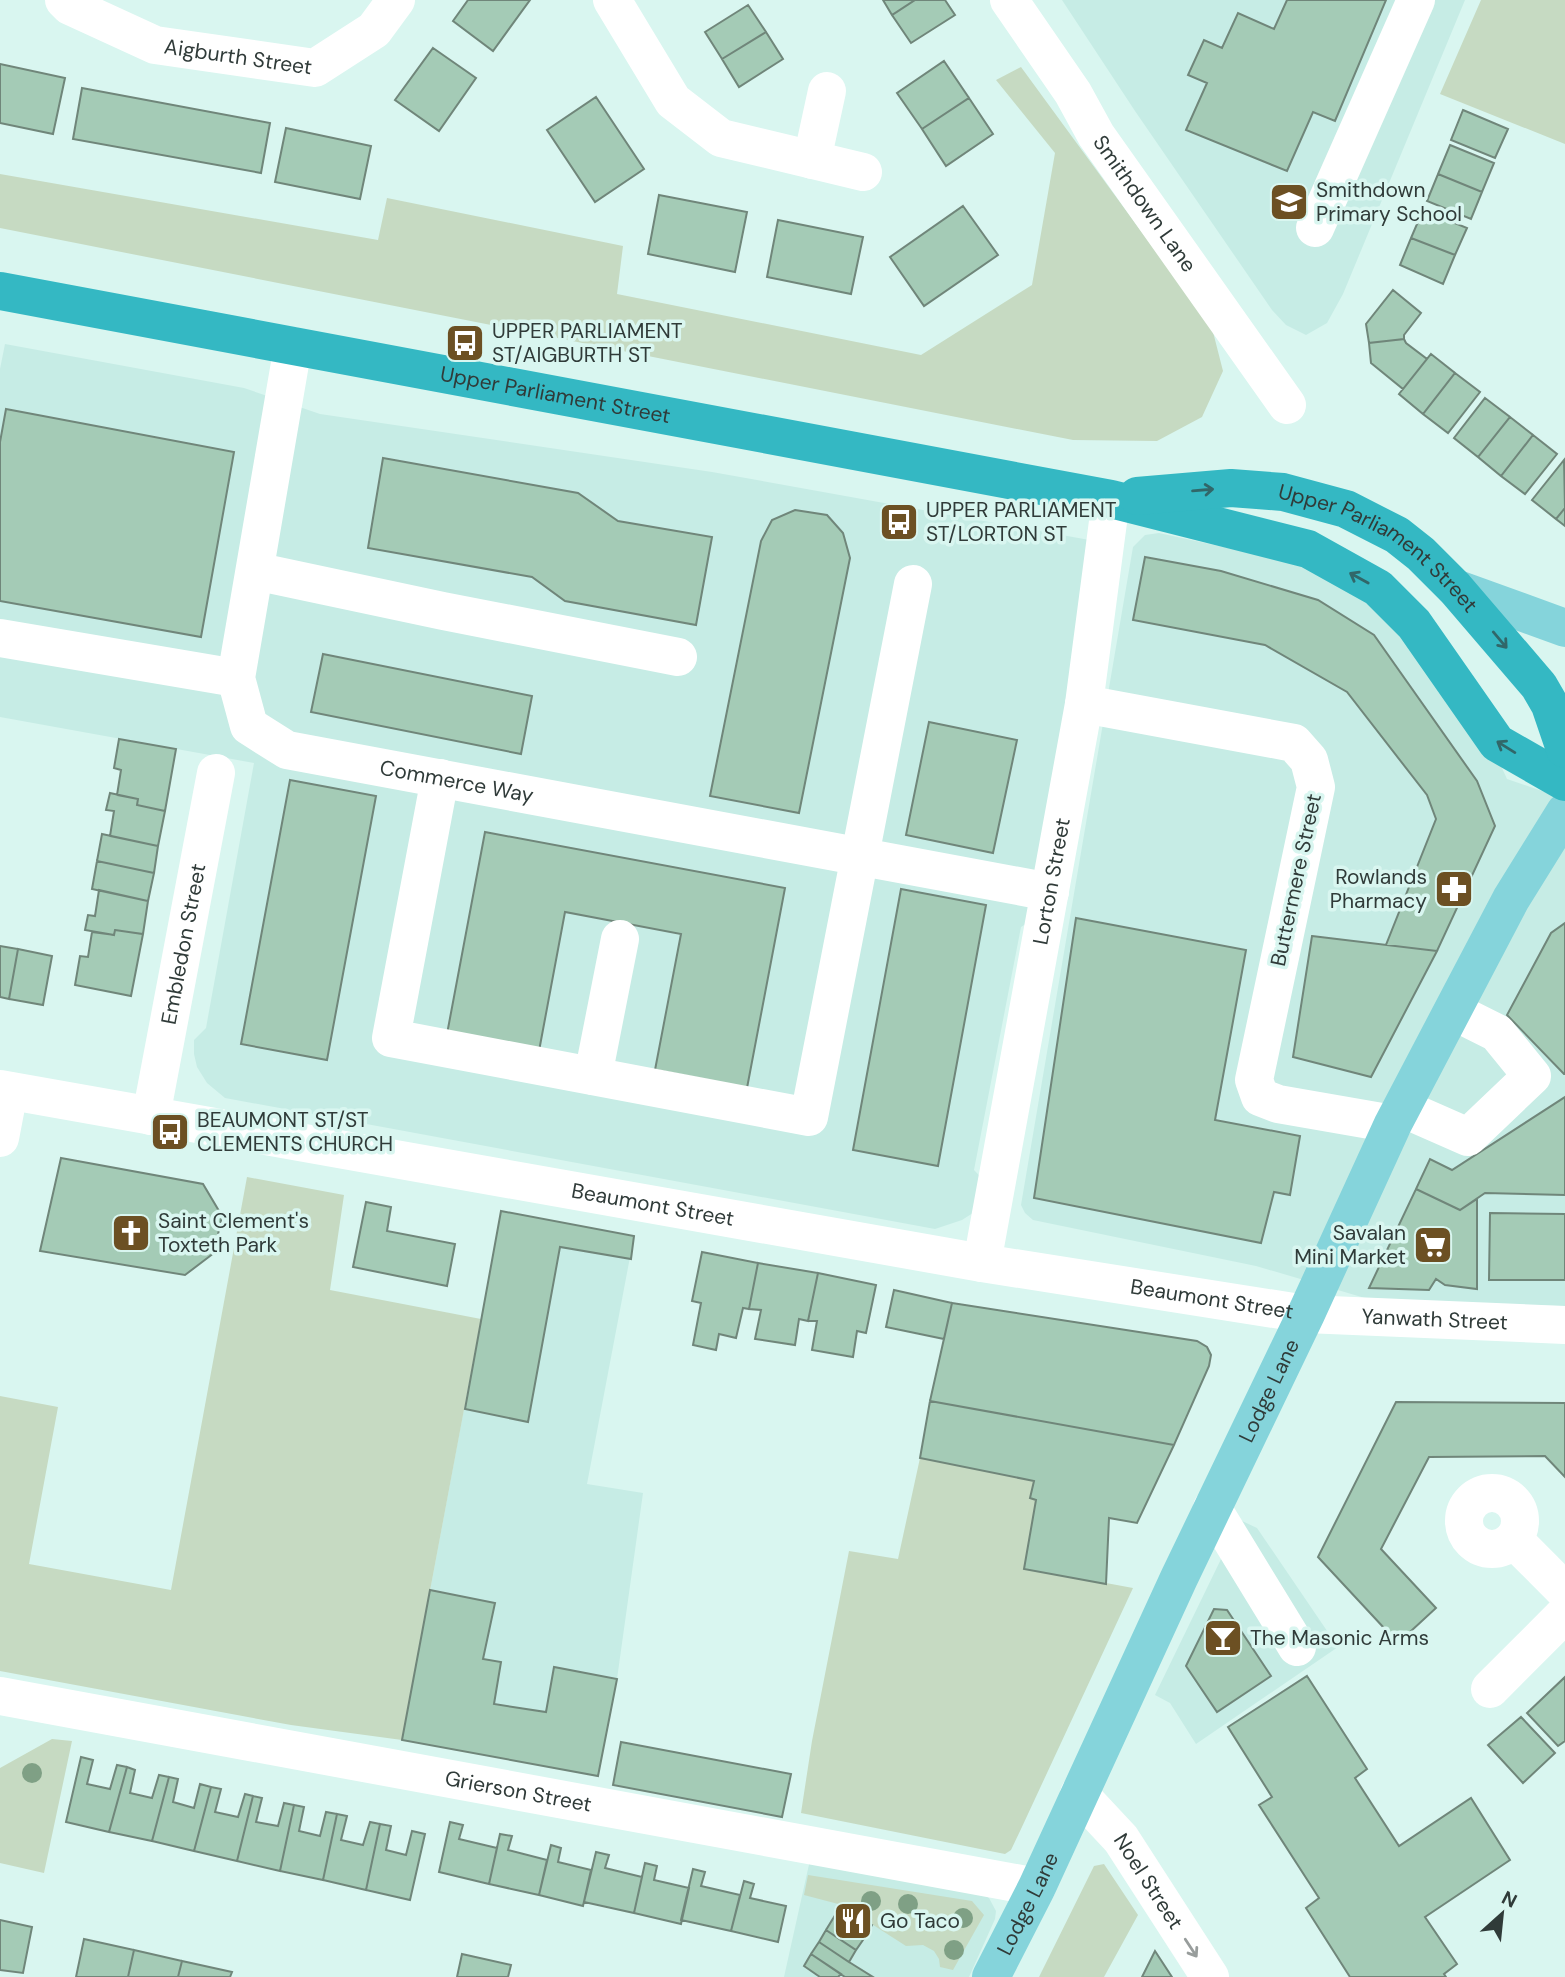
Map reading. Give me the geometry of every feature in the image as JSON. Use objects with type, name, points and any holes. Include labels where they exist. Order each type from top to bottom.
[{"type":"highway","name":"Upper Parliament Street","points":[[0,291],[1111,499],[1308,549],[1378,588],[1414,624],[1497,743],[1565,782]]},
{"type":"highway","name":"Upper Parliament Street","points":[[1111,499],[1231,488],[1283,492],[1346,509],[1372,521],[1421,554],[1455,588],[1539,686],[1550,705],[1565,748]]},
{"type":"main road","points":[[1455,588],[1565,628]]},
{"type":"main road","name":"Lodge Lane","points":[[991,1977],[1037,1887],[1397,1116],[1511,899],[1565,812]]},
{"type":"street","name":"Aigburth Street","points":[[64,0],[70,6],[155,45],[315,68],[374,30],[396,0]]},
{"type":"street","points":[[612,0],[673,101],[721,138],[863,172]]},
{"type":"street","points":[[1315,228],[1416,0]]},
{"type":"street","name":"Smithdown Lane","points":[[1014,7],[1073,93],[1096,135],[1287,405]]},
{"type":"street","points":[[812,160],[827,91]]},
{"type":"street","name":"Commerce Way","points":[[293,346],[236,678],[248,726],[287,750],[1050,892]]},
{"type":"street","name":"Lorton Street","points":[[982,1263],[1084,704],[1111,499]]},
{"type":"street","points":[[255,571],[678,657]]},
{"type":"street","points":[[440,778],[391,1038],[809,1116],[913,584]]},
{"type":"street","points":[[0,638],[236,678]]},
{"type":"street","name":"Buttermere Street","points":[[1084,704],[1294,743],[1309,760],[1316,787],[1254,1080],[1260,1097],[1278,1104],[1397,1116],[1468,1137],[1532,1076],[1497,1033],[1453,1011]]},
{"type":"street","name":"Embledon Street","points":[[150,1116],[216,773]]},
{"type":"street","points":[[593,1076],[620,939]]},
{"type":"street","points":[[0,1138],[5,1090]]},
{"type":"street","name":"Beaumont Street","points":[[5,1090],[982,1263],[1306,1314]]},
{"type":"street","name":"Yanwath Street","points":[[1306,1314],[1565,1325]]},
{"type":"street","points":[[1212,1508],[1297,1647]]},
{"type":"street","points":[[1514,1540],[1565,1591]]},
{"type":"street","points":[[1490,1689],[1565,1614]]},
{"type":"street","name":"Grierson Street","points":[[0,1696],[1037,1887]]},
{"type":"street","name":"Noel Street","points":[[1079,1794],[1121,1839],[1210,1977]]},
{"type":"shaded area","name":"Smithdown Primary School","points":[[1062,0],[1465,0],[1343,294],[1327,323],[1306,335],[1286,325],[1272,310]]},
{"type":"shaded area","points":[[5,344],[244,388],[320,414],[712,472],[1095,541],[1037,917],[1021,927],[974,1170],[989,1186],[976,1211],[962,1220],[935,1229],[225,1098],[207,1083],[197,1067],[194,1040],[206,1028],[254,763],[0,717],[0,369]]},
{"type":"shaded area","points":[[1159,533],[1302,564],[1379,605],[1502,768],[1507,779],[1565,799],[1565,1306],[1375,1301],[1256,1266],[1033,1220],[1025,1213],[1021,1205],[1133,547],[1145,535]]},
{"type":"shaded area","points":[[501,1211],[634,1236],[587,1484],[643,1493],[617,1679],[598,1776],[402,1740]]},
{"type":"shaded area","points":[[1240,1520],[1257,1528],[1338,1647],[1196,1744],[1170,1703],[1155,1695]]},
{"type":"shaded area","points":[[810,1860],[982,1893],[989,1898],[996,1911],[995,1919],[969,1977],[784,1977]]},
{"type":"green space","points":[[1481,0],[1565,0],[1565,144],[1440,94]]},
{"type":"green space","points":[[1021,67],[1212,328],[1223,371],[1202,417],[1157,441],[1073,440],[0,228],[0,174],[378,240],[387,198],[623,246],[617,294],[921,355],[1032,285],[1055,153],[996,80]]},
{"type":"green space","points":[[247,1177],[344,1195],[330,1290],[481,1319],[402,1740],[291,1725],[0,1671],[0,1396],[58,1407],[29,1564],[171,1590]]},
{"type":"green space","points":[[920,1458],[1034,1481],[1036,1500],[1025,1568],[1133,1588],[1011,1850],[1005,1854],[801,1813],[812,1741],[849,1551],[898,1559]]},
{"type":"green space","points":[[52,1739],[72,1741],[44,1873],[0,1863],[0,1768]]},
{"type":"green space","points":[[1104,1864],[1138,1915],[1104,1977],[1039,1977],[1094,1866]]},
{"type":"green space","points":[[808,1875],[972,1901],[984,1915],[953,1970],[940,1967],[934,1951],[923,1945],[906,1946],[842,1905],[804,1895]]},
{"type":"building","points":[[468,0],[530,0],[493,51],[453,21]]},
{"type":"building","points":[[883,0],[915,0],[892,15]]},
{"type":"building","points":[[915,0],[945,0],[955,15],[911,43],[892,15]]},
{"type":"building","points":[[1287,0],[1386,0],[1335,121],[1313,112],[1287,171],[1186,130],[1207,83],[1188,75],[1204,40],[1222,48],[1238,13],[1274,29]]},
{"type":"building","points":[[748,5],[766,32],[722,59],[705,32]]},
{"type":"building","points":[[766,32],[783,59],[739,87],[722,59]]},
{"type":"building","points":[[433,48],[476,78],[439,131],[395,100]]},
{"type":"building","points":[[944,61],[969,98],[922,129],[897,93]]},
{"type":"building","points":[[0,64],[65,78],[53,134],[0,123]]},
{"type":"building","points":[[82,88],[270,123],[261,173],[73,139]]},
{"type":"building","points":[[596,97],[644,169],[595,202],[547,130]]},
{"type":"building","points":[[969,98],[993,134],[946,166],[922,129]]},
{"type":"building","points":[[1463,110],[1508,129],[1495,158],[1451,140]]},
{"type":"building","points":[[286,128],[371,146],[360,199],[275,182]]},
{"type":"building","points":[[1450,145],[1494,163],[1482,192],[1438,174]]},
{"type":"building","points":[[1438,174],[1482,192],[1471,219],[1427,201]]},
{"type":"building","points":[[659,195],[747,212],[735,272],[648,254]]},
{"type":"building","points":[[963,206],[998,255],[924,306],[890,257]]},
{"type":"building","points":[[1423,210],[1467,228],[1455,255],[1411,238]]},
{"type":"building","points":[[778,220],[863,237],[851,294],[767,277]]},
{"type":"building","points":[[1411,238],[1455,255],[1443,284],[1400,265]]},
{"type":"building","points":[[1393,290],[1421,313],[1404,335],[1404,339],[1369,343],[1366,324]]},
{"type":"building","points":[[1404,339],[1427,359],[1403,389],[1371,363],[1369,343]]},
{"type":"building","points":[[1431,354],[1455,373],[1423,414],[1399,394]]},
{"type":"building","points":[[1455,373],[1480,392],[1448,433],[1423,414]]},
{"type":"building","points":[[1485,398],[1510,417],[1478,457],[1454,438]]},
{"type":"building","points":[[6,409],[234,452],[201,637],[0,601],[0,442]]},
{"type":"building","points":[[1510,417],[1533,435],[1501,476],[1478,457]]},
{"type":"building","points":[[1533,435],[1557,454],[1525,494],[1501,476]]},
{"type":"building","points":[[383,458],[578,493],[618,521],[712,537],[696,625],[565,601],[532,577],[368,548]]},
{"type":"building","points":[[1564,460],[1565,508],[1556,519],[1532,500]]},
{"type":"building","points":[[1565,508],[1565,526],[1556,519]]},
{"type":"building","points":[[795,510],[827,515],[843,533],[850,558],[799,813],[710,796],[761,541],[772,520]]},
{"type":"building","points":[[1145,557],[1221,571],[1318,600],[1374,635],[1477,781],[1495,826],[1437,951],[1386,945],[1436,819],[1427,795],[1347,692],[1265,645],[1133,620]]},
{"type":"building","points":[[323,654],[532,696],[521,754],[311,712]]},
{"type":"building","points":[[929,722],[1017,740],[993,853],[906,835]]},
{"type":"building","points":[[119,739],[176,749],[165,811],[137,805],[138,799],[117,795],[121,770],[114,768]]},
{"type":"building","points":[[290,780],[376,796],[327,1060],[241,1044]]},
{"type":"building","points":[[110,793],[138,799],[137,805],[165,811],[158,846],[110,836],[114,811],[106,810]]},
{"type":"building","points":[[485,832],[785,888],[747,1088],[655,1070],[681,934],[565,912],[539,1051],[447,1034]]},
{"type":"building","points":[[102,834],[158,846],[154,873],[97,861]]},
{"type":"building","points":[[97,861],[154,873],[148,901],[92,889]]},
{"type":"building","points":[[901,889],[986,905],[938,1166],[853,1150]]},
{"type":"building","points":[[99,890],[148,901],[143,934],[115,930],[114,935],[85,930],[88,915],[95,916]]},
{"type":"building","points":[[1076,918],[1246,950],[1215,1120],[1300,1136],[1290,1195],[1274,1192],[1261,1243],[1034,1198]]},
{"type":"building","points":[[1565,923],[1564,1074],[1507,1015],[1551,933]]},
{"type":"building","points":[[115,930],[143,934],[131,996],[75,985],[80,956],[88,957],[92,932],[114,935]]},
{"type":"building","points":[[1312,936],[1437,951],[1371,1077],[1293,1057]]},
{"type":"building","points":[[0,946],[18,949],[9,999],[0,997]]},
{"type":"building","points":[[18,949],[52,956],[43,1005],[9,999]]},
{"type":"building","points":[[1565,1097],[1565,1195],[1485,1193],[1460,1210],[1416,1189],[1430,1159],[1452,1170]]},
{"type":"building","name":"Saint Clement's Toxteth Park","points":[[61,1158],[203,1184],[222,1216],[214,1253],[185,1275],[40,1251]]},
{"type":"building","name":"Savalan Mini Market","points":[[1416,1189],[1460,1210],[1477,1199],[1477,1289],[1445,1285],[1436,1279],[1429,1290],[1369,1288]]},
{"type":"building","points":[[366,1202],[391,1207],[387,1231],[455,1244],[447,1286],[353,1267]]},
{"type":"building","points":[[501,1211],[634,1236],[631,1259],[560,1247],[528,1422],[465,1409]]},
{"type":"building","points":[[1490,1213],[1565,1214],[1565,1280],[1489,1280]]},
{"type":"building","points":[[702,1252],[758,1263],[749,1309],[743,1308],[736,1338],[719,1334],[716,1350],[693,1345],[701,1303],[692,1301]]},
{"type":"building","points":[[758,1263],[818,1273],[808,1321],[799,1319],[795,1345],[755,1339],[761,1310],[749,1309]]},
{"type":"building","points":[[818,1273],[876,1285],[866,1333],[857,1331],[853,1357],[812,1350],[817,1321],[808,1321]]},
{"type":"building","points":[[894,1290],[952,1303],[944,1339],[886,1327]]},
{"type":"building","points":[[952,1303],[1197,1341],[1207,1347],[1211,1355],[1209,1366],[1174,1445],[930,1401]]},
{"type":"building","points":[[930,1401],[1174,1445],[1137,1523],[1109,1518],[1106,1584],[1024,1569],[1036,1500],[1030,1498],[1034,1481],[920,1458]]},
{"type":"building","points":[[1396,1402],[1565,1403],[1565,1477],[1545,1456],[1429,1457],[1381,1549],[1436,1608],[1398,1643],[1318,1557]]},
{"type":"building","points":[[430,1590],[495,1603],[483,1659],[501,1662],[494,1704],[546,1712],[554,1667],[617,1679],[598,1776],[402,1740]]},
{"type":"building","name":"The Masonic Arms","points":[[1214,1609],[1227,1610],[1271,1676],[1217,1712],[1186,1666]]},
{"type":"building","points":[[1307,1676],[1367,1769],[1355,1778],[1399,1846],[1471,1798],[1510,1860],[1425,1917],[1457,1964],[1444,1974],[1446,1977],[1350,1977],[1306,1908],[1319,1898],[1259,1805],[1272,1797],[1228,1727]]},
{"type":"building","points":[[1565,1677],[1565,1741],[1558,1746],[1527,1713]]},
{"type":"building","points":[[1521,1717],[1555,1753],[1523,1783],[1488,1745]]},
{"type":"building","points":[[621,1742],[791,1774],[782,1817],[613,1785]]},
{"type":"building","points":[[81,1757],[93,1760],[87,1784],[110,1789],[117,1765],[127,1767],[109,1832],[66,1822]]},
{"type":"building","points":[[127,1767],[135,1770],[130,1793],[152,1798],[159,1775],[169,1777],[152,1841],[109,1832]]},
{"type":"building","points":[[169,1777],[178,1779],[173,1802],[194,1808],[200,1784],[211,1787],[194,1851],[152,1841]]},
{"type":"building","points":[[211,1787],[221,1789],[215,1812],[238,1817],[245,1794],[253,1796],[237,1861],[194,1851]]},
{"type":"building","points":[[253,1796],[262,1798],[256,1822],[278,1826],[284,1803],[294,1805],[280,1871],[237,1861]]},
{"type":"building","points":[[294,1805],[304,1807],[299,1831],[320,1836],[326,1812],[337,1814],[323,1880],[280,1871]]},
{"type":"building","points":[[337,1814],[347,1816],[341,1840],[363,1845],[370,1822],[380,1824],[366,1890],[323,1880]]},
{"type":"building","points":[[450,1822],[463,1825],[459,1839],[497,1848],[489,1884],[439,1872]]},
{"type":"building","points":[[380,1824],[391,1826],[386,1850],[406,1855],[412,1831],[425,1834],[410,1900],[366,1890]]},
{"type":"building","points":[[500,1834],[512,1836],[508,1850],[547,1860],[539,1895],[489,1884]]},
{"type":"building","points":[[551,1845],[561,1848],[558,1862],[591,1870],[583,1906],[539,1895]]},
{"type":"building","points":[[596,1852],[609,1855],[605,1868],[642,1877],[634,1913],[584,1902]]},
{"type":"building","points":[[645,1863],[657,1866],[654,1880],[689,1888],[681,1924],[634,1913]]},
{"type":"building","points":[[693,1869],[705,1872],[701,1886],[740,1895],[731,1931],[681,1920]]},
{"type":"building","points":[[744,1881],[754,1884],[750,1898],[786,1906],[778,1942],[731,1931]]},
{"type":"building","name":"Go Taco","points":[[842,1905],[872,1925],[865,1937],[834,1917]]},
{"type":"building","points":[[834,1917],[865,1937],[856,1950],[826,1930]]},
{"type":"building","points":[[0,1920],[32,1927],[23,1973],[0,1970]]},
{"type":"building","points":[[826,1930],[856,1950],[849,1962],[819,1942]]},
{"type":"building","points":[[84,1939],[134,1950],[128,1977],[76,1977]]},
{"type":"building","points":[[819,1942],[873,1977],[845,1977],[811,1954]]},
{"type":"building","points":[[134,1950],[182,1961],[178,1977],[128,1977]]},
{"type":"building","points":[[1155,1951],[1172,1977],[1142,1977]]},
{"type":"building","points":[[462,1954],[511,1965],[508,1977],[457,1977]]},
{"type":"building","points":[[811,1954],[841,1974],[838,1977],[820,1977],[804,1966]]},
{"type":"building","points":[[182,1961],[232,1972],[230,1977],[178,1977]]},
{"type":"place","name":"Smithdown Primary School","points":[[1289,202]]},
{"type":"place","name":"UPPER PARLIAMENT ST/AIGBURTH ST","points":[[465,343]]},
{"type":"place","name":"UPPER PARLIAMENT ST/LORTON ST","points":[[899,522]]},
{"type":"place","name":"Rowlands Pharmacy","points":[[1454,889]]},
{"type":"place","name":"BEAUMONT ST/ST CLEMENTS CHURCH","points":[[170,1132]]},
{"type":"place","name":"Saint Clement's Toxteth Park","points":[[131,1233]]},
{"type":"place","name":"Savalan Mini Market","points":[[1433,1245]]},
{"type":"place","name":"The Masonic Arms","points":[[1223,1638]]},
{"type":"place","name":"Go Taco","points":[[853,1921]]}]
